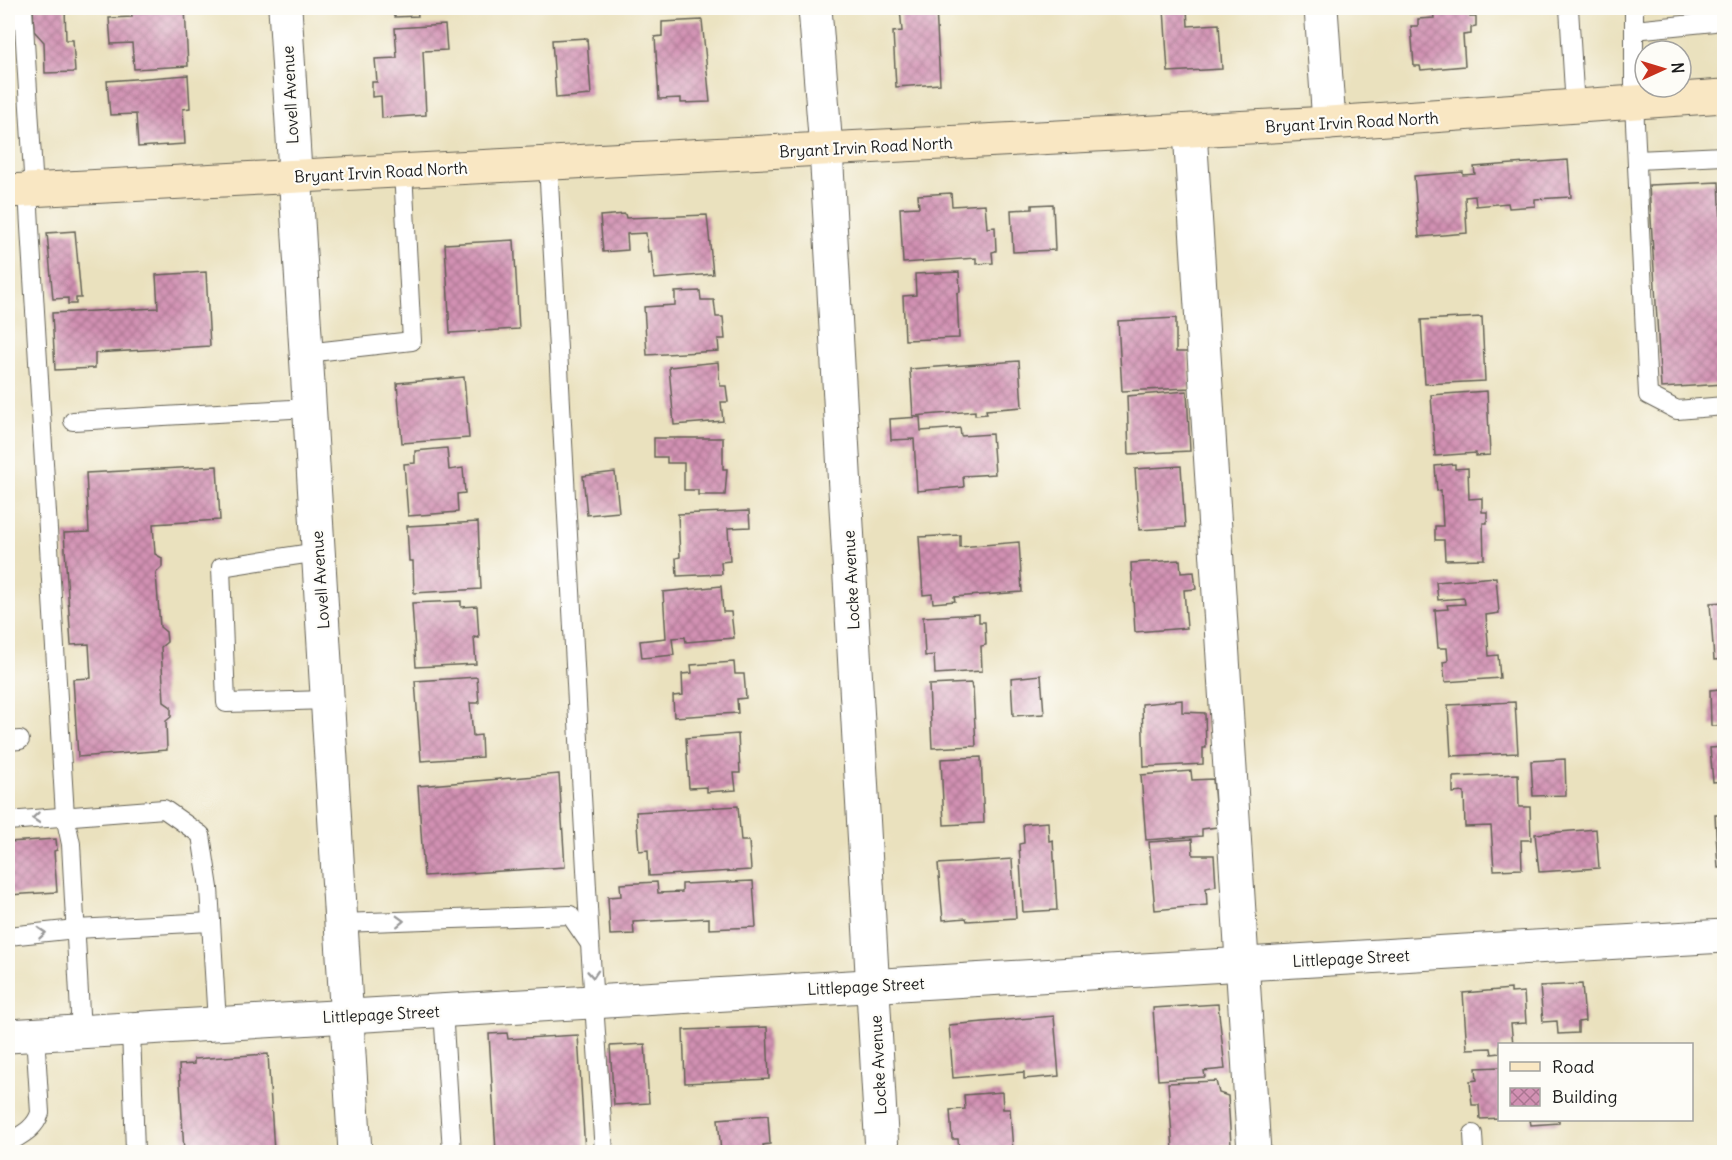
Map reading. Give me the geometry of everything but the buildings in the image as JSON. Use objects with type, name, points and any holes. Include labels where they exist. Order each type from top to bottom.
[{"type":"main road","name":"Bryant Irvin Road North","points":[[18,191],[1190,131],[1575,108],[1725,96]]},
{"type":"street","name":"Lovell Avenue","points":[[285,8],[355,1152]]},
{"type":"street","name":"Locke Avenue","points":[[815,8],[826,149],[882,1152]]},
{"type":"street","points":[[1321,8],[1329,123]]},
{"type":"street","points":[[1190,131],[1254,1152]]},
{"type":"street","name":"Littlepage Street","points":[[21,1035],[1725,936]]},
{"type":"lane","points":[[23,8],[33,174],[18,191],[64,816],[71,844],[81,1032]]},
{"type":"lane","points":[[1569,8],[1575,108]]},
{"type":"lane","points":[[1634,8],[1634,103],[1648,395],[1677,410],[1725,406]]},
{"type":"lane","points":[[1634,30],[1714,22],[1725,11]]},
{"type":"lane","points":[[1637,160],[1725,156]]},
{"type":"lane","points":[[548,163],[590,944],[604,1152]]},
{"type":"lane","points":[[306,353],[412,341],[403,171]]},
{"type":"lane","points":[[73,421],[309,408]]},
{"type":"lane","points":[[318,552],[220,567],[226,703],[327,700]]},
{"type":"lane","points":[[8,821],[164,809],[201,835],[209,888],[217,1023]]},
{"type":"lane","points":[[341,923],[570,915],[590,944]]},
{"type":"lane","points":[[8,936],[76,929],[211,922]]},
{"type":"lane","points":[[443,1010],[452,1152]]},
{"type":"lane","points":[[130,1029],[135,1152]]},
{"type":"lane","points":[[8,1143],[31,1128],[37,1122],[40,1113],[21,1035]]},
{"type":"lane","points":[[1473,1134],[1474,1152]]}]
